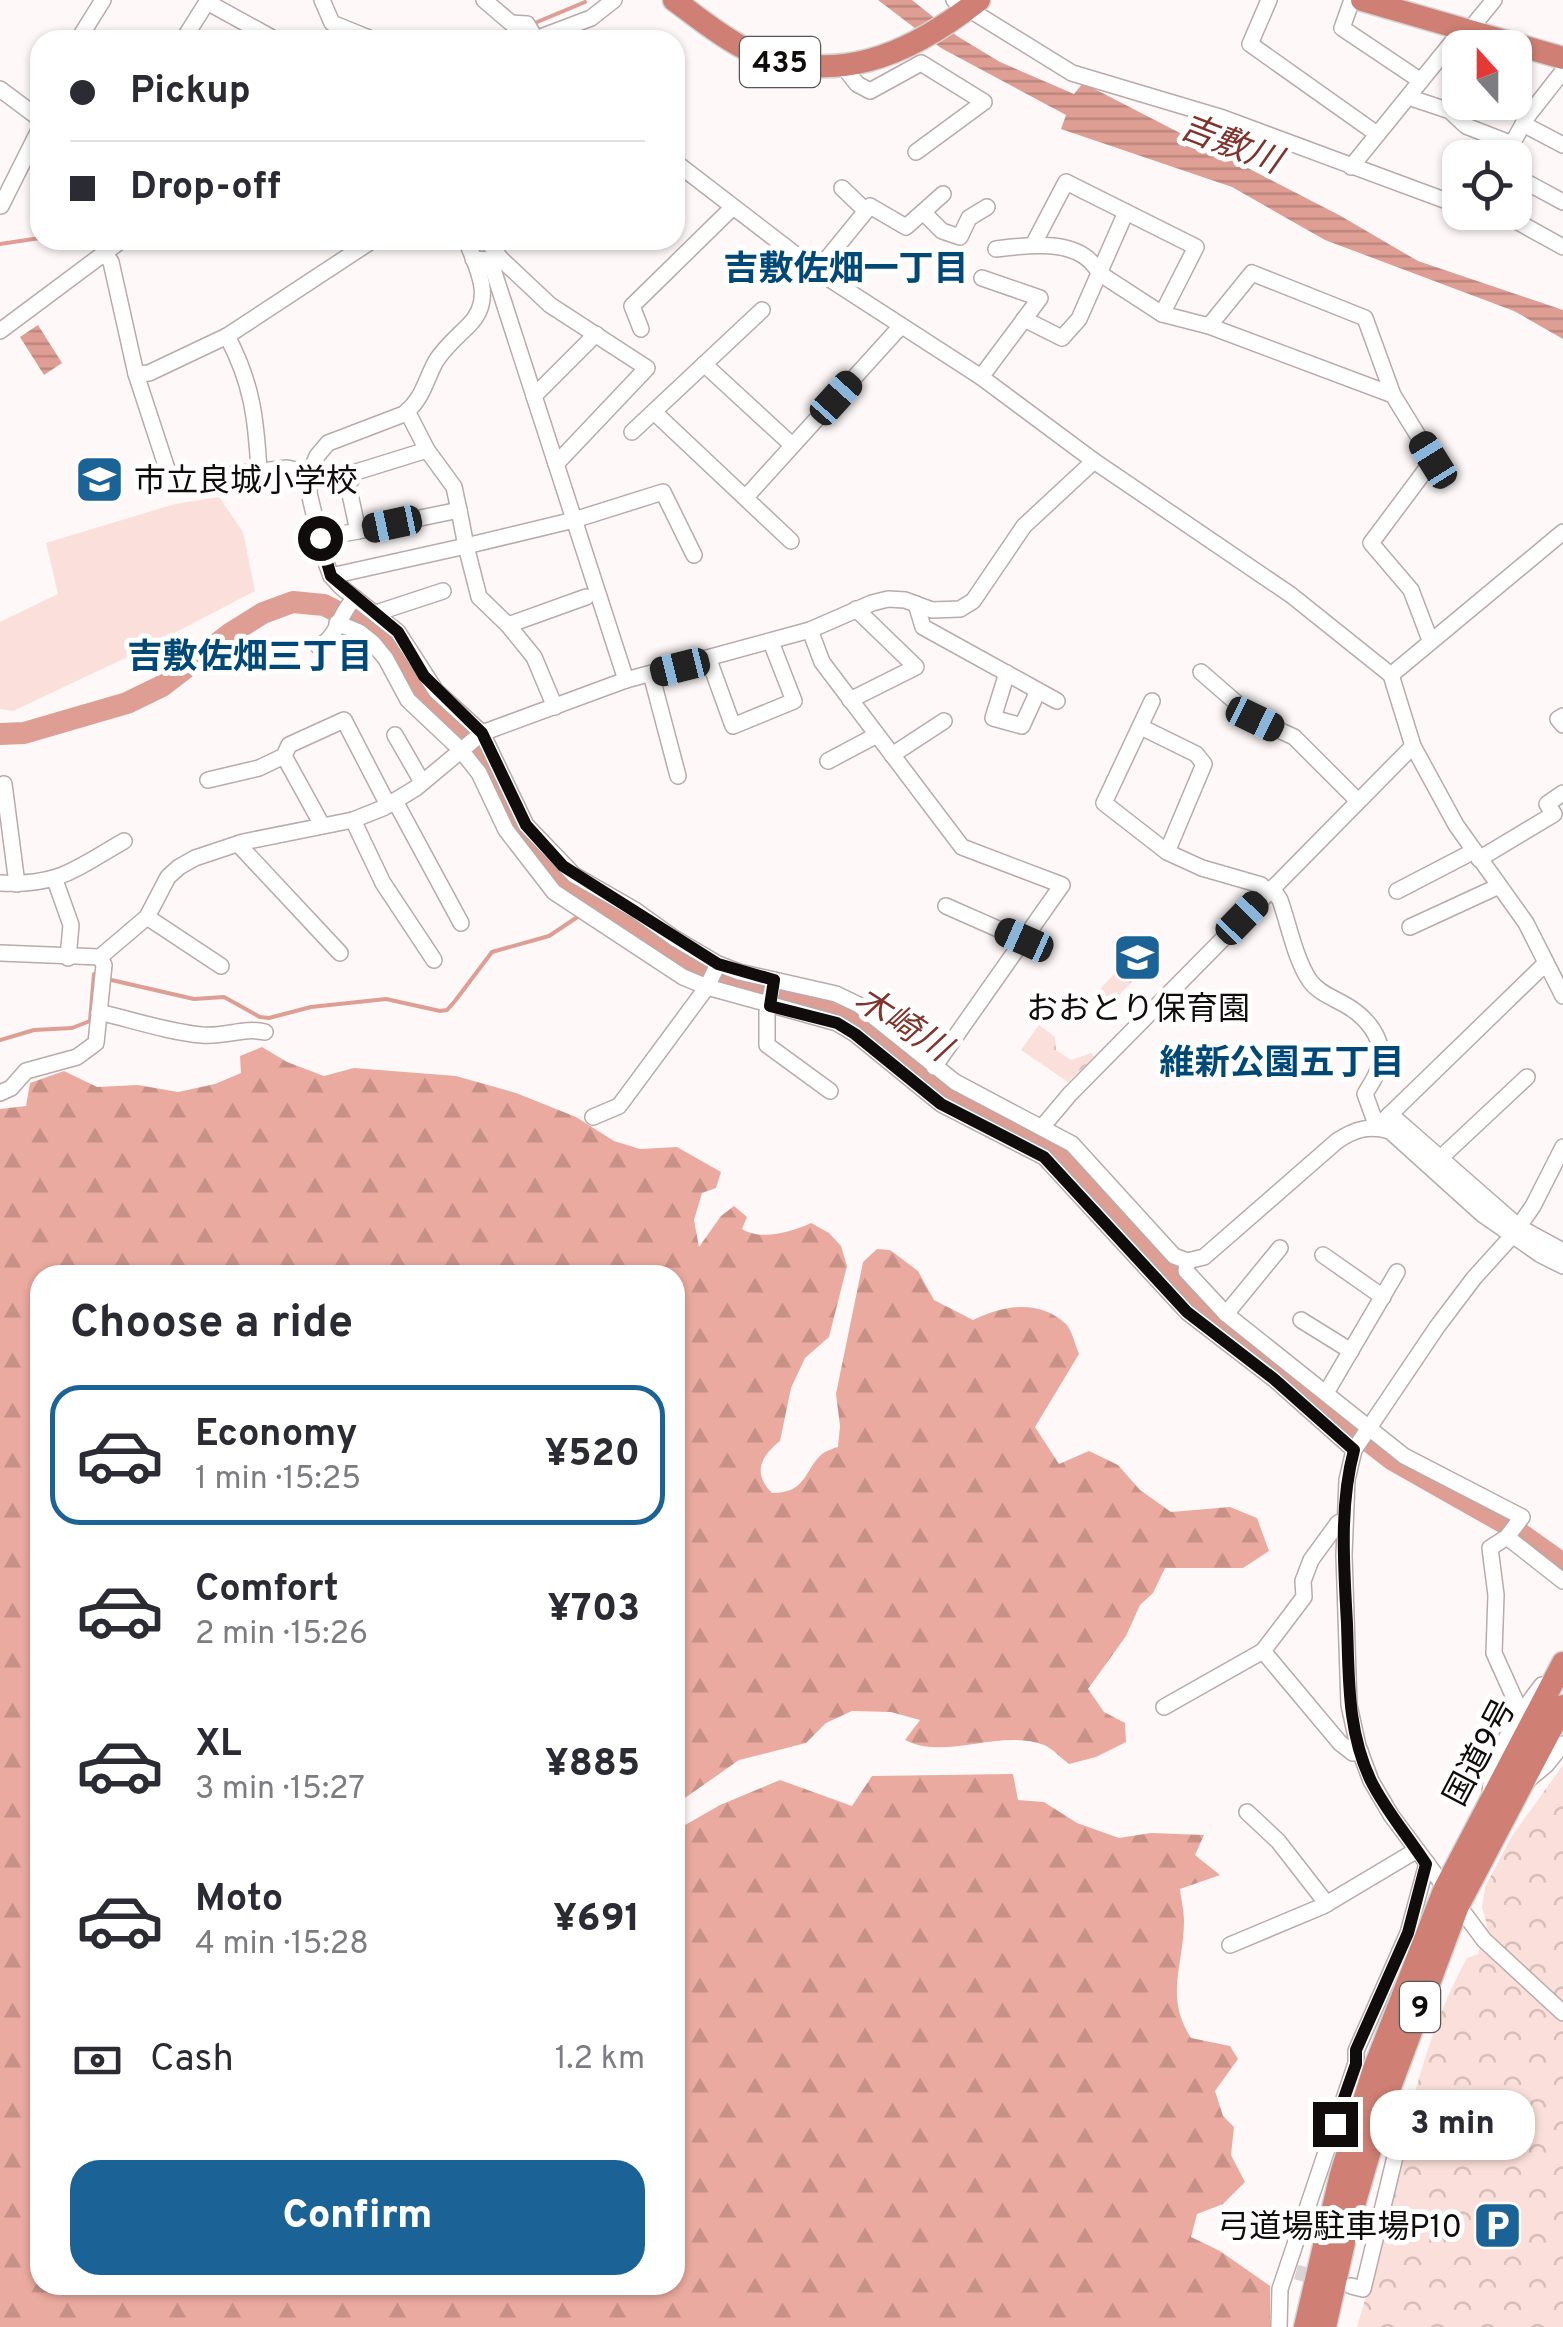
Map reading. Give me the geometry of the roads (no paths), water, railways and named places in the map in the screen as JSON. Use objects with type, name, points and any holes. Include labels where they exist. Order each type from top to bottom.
[{"type":"highway","name":"435","points":[[674,0],[741,47],[798,66],[842,66],[902,51],[966,6]]},
{"type":"highway","points":[[1362,0],[1460,30]]},
{"type":"highway","points":[[1532,50],[1563,58]]},
{"type":"highway","name":"国道9号","points":[[1304,2327],[1352,2139],[1374,2070],[1490,1802],[1561,1667]]},
{"type":"highway","name":"国道9号","points":[[1326,2327],[1347,2229],[1451,1897],[1522,1783],[1563,1706]]},
{"type":"street","points":[[84,30],[103,0]]},
{"type":"street","points":[[322,0],[332,24],[348,30]]},
{"type":"street","points":[[484,0],[511,23],[527,24],[534,30]]},
{"type":"street","points":[[562,30],[591,18],[614,0]]},
{"type":"street","points":[[1268,0],[1250,44],[1377,134]]},
{"type":"street","points":[[1352,0],[1342,28],[1421,81]]},
{"type":"street","points":[[1469,30],[1494,0]]},
{"type":"street","points":[[190,30],[207,2],[258,30]]},
{"type":"street","points":[[966,6],[1072,73],[1223,118],[1442,199]]},
{"type":"street","points":[[1351,167],[1442,59]]},
{"type":"street","points":[[842,66],[870,92],[921,64],[984,102],[916,152]]},
{"type":"street","points":[[1515,140],[1563,71]]},
{"type":"street","points":[[0,88],[30,110]]},
{"type":"street","points":[[1408,97],[1450,110],[1466,126],[1491,140]]},
{"type":"street","points":[[1523,124],[1563,145]]},
{"type":"street","points":[[1,206],[30,140]]},
{"type":"street","points":[[22,165],[30,169]]},
{"type":"street","points":[[685,170],[817,272],[981,377],[1094,461],[1290,595],[1391,675],[1413,746],[1456,825],[1526,924],[1563,996]]},
{"type":"street","points":[[1033,245],[1066,182],[1196,247],[1162,314]]},
{"type":"street","points":[[1532,185],[1563,202]]},
{"type":"street","points":[[842,188],[866,211]]},
{"type":"street","points":[[817,272],[870,206],[906,226],[943,194]]},
{"type":"street","points":[[641,330],[632,306],[733,207]]},
{"type":"street","points":[[924,212],[942,231],[960,238],[969,218],[986,207]]},
{"type":"street","points":[[1024,320],[1062,338],[1079,319],[1126,212]]},
{"type":"street","points":[[1532,230],[1563,247]]},
{"type":"street","points":[[996,249],[1033,245],[1069,248],[1094,262],[1100,273],[1162,314],[1209,326],[1393,395]]},
{"type":"street","points":[[0,331],[110,250]]},
{"type":"street","points":[[136,374],[149,372],[227,336],[359,250]]},
{"type":"street","points":[[478,250],[550,305],[647,368],[556,464]]},
{"type":"street","points":[[488,250],[485,293],[478,315],[442,354],[422,396],[407,411],[328,442],[310,473],[310,493],[331,576],[398,632],[436,691],[482,733],[526,825],[563,866],[718,964],[836,994],[880,1018],[955,1082],[1072,1144],[1174,1256],[1188,1261],[1204,1256],[1337,1141],[1350,1132],[1377,1127],[1390,1131],[1435,1163],[1563,1266]]},
{"type":"street","points":[[105,254],[111,262],[136,374],[170,481],[287,468],[310,473]]},
{"type":"street","points":[[488,259],[626,680]]},
{"type":"street","points":[[1209,326],[1252,273],[1365,318],[1393,395],[1433,460],[1371,542],[1411,590],[1430,640]]},
{"type":"street","points":[[981,377],[1040,298],[982,278]]},
{"type":"street","points":[[632,432],[762,310]]},
{"type":"street","points":[[746,497],[901,326]]},
{"type":"street","points":[[534,396],[596,334]]},
{"type":"street","points":[[227,336],[242,364],[253,399],[259,471]]},
{"type":"street","points":[[704,364],[792,445]]},
{"type":"street","points":[[407,411],[427,450],[454,488],[479,597],[534,656],[554,707]]},
{"type":"street","points":[[654,412],[791,541]]},
{"type":"street","points":[[358,531],[348,485],[356,472],[427,450]]},
{"type":"street","points":[[0,953],[100,957],[147,917],[168,877],[195,858],[238,844],[352,820],[392,803],[482,733],[626,680],[810,630],[888,598],[947,610],[960,608],[973,601],[1024,526],[1094,461]]},
{"type":"street","points":[[331,576],[574,520],[663,492],[694,555]]},
{"type":"street","points":[[320,538],[459,510]]},
{"type":"street","points":[[1391,675],[1563,532]]},
{"type":"street","points":[[376,613],[443,592]]},
{"type":"street","points":[[508,625],[586,597]]},
{"type":"street","points":[[318,646],[332,637],[346,606],[355,598]]},
{"type":"street","points":[[916,604],[924,627],[1057,701]]},
{"type":"street","points":[[850,700],[916,667],[856,609]]},
{"type":"street","points":[[337,623],[373,643],[408,700],[480,773],[506,830],[545,880],[575,908],[684,977],[770,1006],[837,1023],[941,1104],[1044,1157],[1187,1312],[1274,1379],[1354,1450]]},
{"type":"street","points":[[810,630],[822,662],[962,847],[1062,886],[934,1067]]},
{"type":"street","points":[[709,660],[733,726],[794,701],[771,642]]},
{"type":"street","points":[[1200,672],[1255,719],[1294,737],[1358,801]]},
{"type":"street","points":[[1007,673],[993,718],[1022,726],[1038,691]]},
{"type":"street","points":[[651,674],[678,776]]},
{"type":"street","points":[[1152,701],[1104,803],[1167,852],[1202,868],[1261,885],[1280,900],[1310,980],[1320,991],[1348,1006],[1376,1035],[1381,1061],[1365,1094],[1377,1127]]},
{"type":"street","points":[[1563,716],[1558,718],[1563,725]]},
{"type":"street","points":[[208,780],[259,768],[284,756],[289,745],[344,720],[461,923]]},
{"type":"street","points":[[892,754],[944,721]]},
{"type":"street","points":[[1141,727],[1196,754],[1204,764],[1167,852]]},
{"type":"street","points":[[395,734],[422,782]]},
{"type":"street","points":[[828,761],[877,735]]},
{"type":"street","points":[[1043,1126],[1413,746]]},
{"type":"street","points":[[284,756],[322,826]]},
{"type":"street","points":[[4,784],[17,884]]},
{"type":"street","points":[[1397,891],[1554,814],[1547,804],[1563,793]]},
{"type":"street","points":[[352,820],[384,883],[434,960]]},
{"type":"street","points":[[0,883],[55,880],[124,841]]},
{"type":"street","points":[[238,844],[340,953]]},
{"type":"street","points":[[545,880],[563,866]]},
{"type":"street","points":[[55,880],[71,925],[68,958]]},
{"type":"street","points":[[1410,927],[1499,886]]},
{"type":"street","points":[[946,906],[1024,940]]},
{"type":"street","points":[[620,933],[635,910]]},
{"type":"street","points":[[147,917],[220,966]]},
{"type":"street","points":[[0,1093],[11,1088],[26,1071],[77,1057],[96,1042],[104,965],[100,957]]},
{"type":"street","points":[[1377,1127],[1546,963]]},
{"type":"street","points":[[593,1117],[619,1106],[707,987],[718,964]]},
{"type":"street","points":[[774,980],[766,1012],[766,1045],[830,1092]]},
{"type":"street","points":[[99,1012],[199,1034],[228,1036],[248,1028],[266,1032]]},
{"type":"street","points":[[1435,1163],[1527,1077]]},
{"type":"street","points":[[1390,1114],[1435,1163]]},
{"type":"street","points":[[1563,1148],[1516,1232],[1465,1290],[1354,1450],[1347,1480],[1346,1520],[1349,1706],[1371,1781],[1484,1940],[1563,2012]]},
{"type":"street","points":[[1516,1232],[1563,1251]]},
{"type":"street","points":[[1226,1314],[1280,1248]]},
{"type":"street","points":[[1323,1255],[1382,1297]]},
{"type":"street","points":[[1188,1261],[1186,1271],[1226,1314],[1404,1456],[1522,1516],[1508,1537],[1490,1548],[1496,1594],[1494,1653],[1520,1713]]},
{"type":"street","points":[[1326,1393],[1397,1272]]},
{"type":"street","points":[[1302,1320],[1351,1351]]},
{"type":"street","points":[[1164,1707],[1263,1651],[1304,1596],[1303,1581],[1311,1560],[1338,1523],[1346,1520]]},
{"type":"street","points":[[1508,1537],[1563,1581]]},
{"type":"street","points":[[1263,1651],[1340,1743],[1353,1752],[1360,1751]]},
{"type":"street","points":[[1490,1802],[1491,1776],[1520,1713],[1561,1667]]},
{"type":"street","points":[[1522,1783],[1534,1777],[1563,1744]]},
{"type":"street","points":[[1247,1812],[1278,1840],[1328,1904]]},
{"type":"street","points":[[1230,1945],[1328,1904],[1422,1856]]},
{"type":"street","points":[[1279,2327],[1280,2289],[1291,2272],[1356,2064],[1356,2050],[1408,1933],[1422,1856]]},
{"type":"street","points":[[1352,2286],[1363,2289],[1409,2100]]},
{"type":"waterway","points":[[530,25],[585,2]]},
{"type":"waterway","points":[[0,244],[30,240]]},
{"type":"waterway","name":"木崎川","points":[[0,734],[24,733],[127,703],[162,686],[263,613],[293,602],[324,605],[352,619],[384,642],[421,698],[476,750],[515,827],[566,890],[724,985],[851,1022],[927,1082],[983,1119],[998,1122],[1052,1150],[1223,1328],[1393,1460],[1508,1525],[1563,1564]]},
{"type":"waterway","points":[[107,979],[194,999],[224,997],[269,1018],[311,1007],[386,999],[440,1011],[447,1010],[455,1001],[492,952],[549,936],[579,916]]},
{"type":"waterway","points":[[0,1040],[34,1030],[72,1028],[90,1021],[94,974],[98,975]]},
{"type":"tunnel","points":[[1296,2272],[1326,2280]]},
{"type":"place","name":"市立良城小学校","points":[[99,480]]},
{"type":"place","name":"おおとり保育園","points":[[1138,958]]},
{"type":"place","name":"弓道場駐車場P10","points":[[1497,2226]]},
{"type":"district","name":"吉敷佐畑一丁目","points":[[846,268]]},
{"type":"district","name":"吉敷佐畑三丁目","points":[[250,656]]},
{"type":"district","name":"維新公園五丁目","points":[[1282,1062]]},
{"type":"water label","name":"吉敷川","points":[[1231,143]]}]
